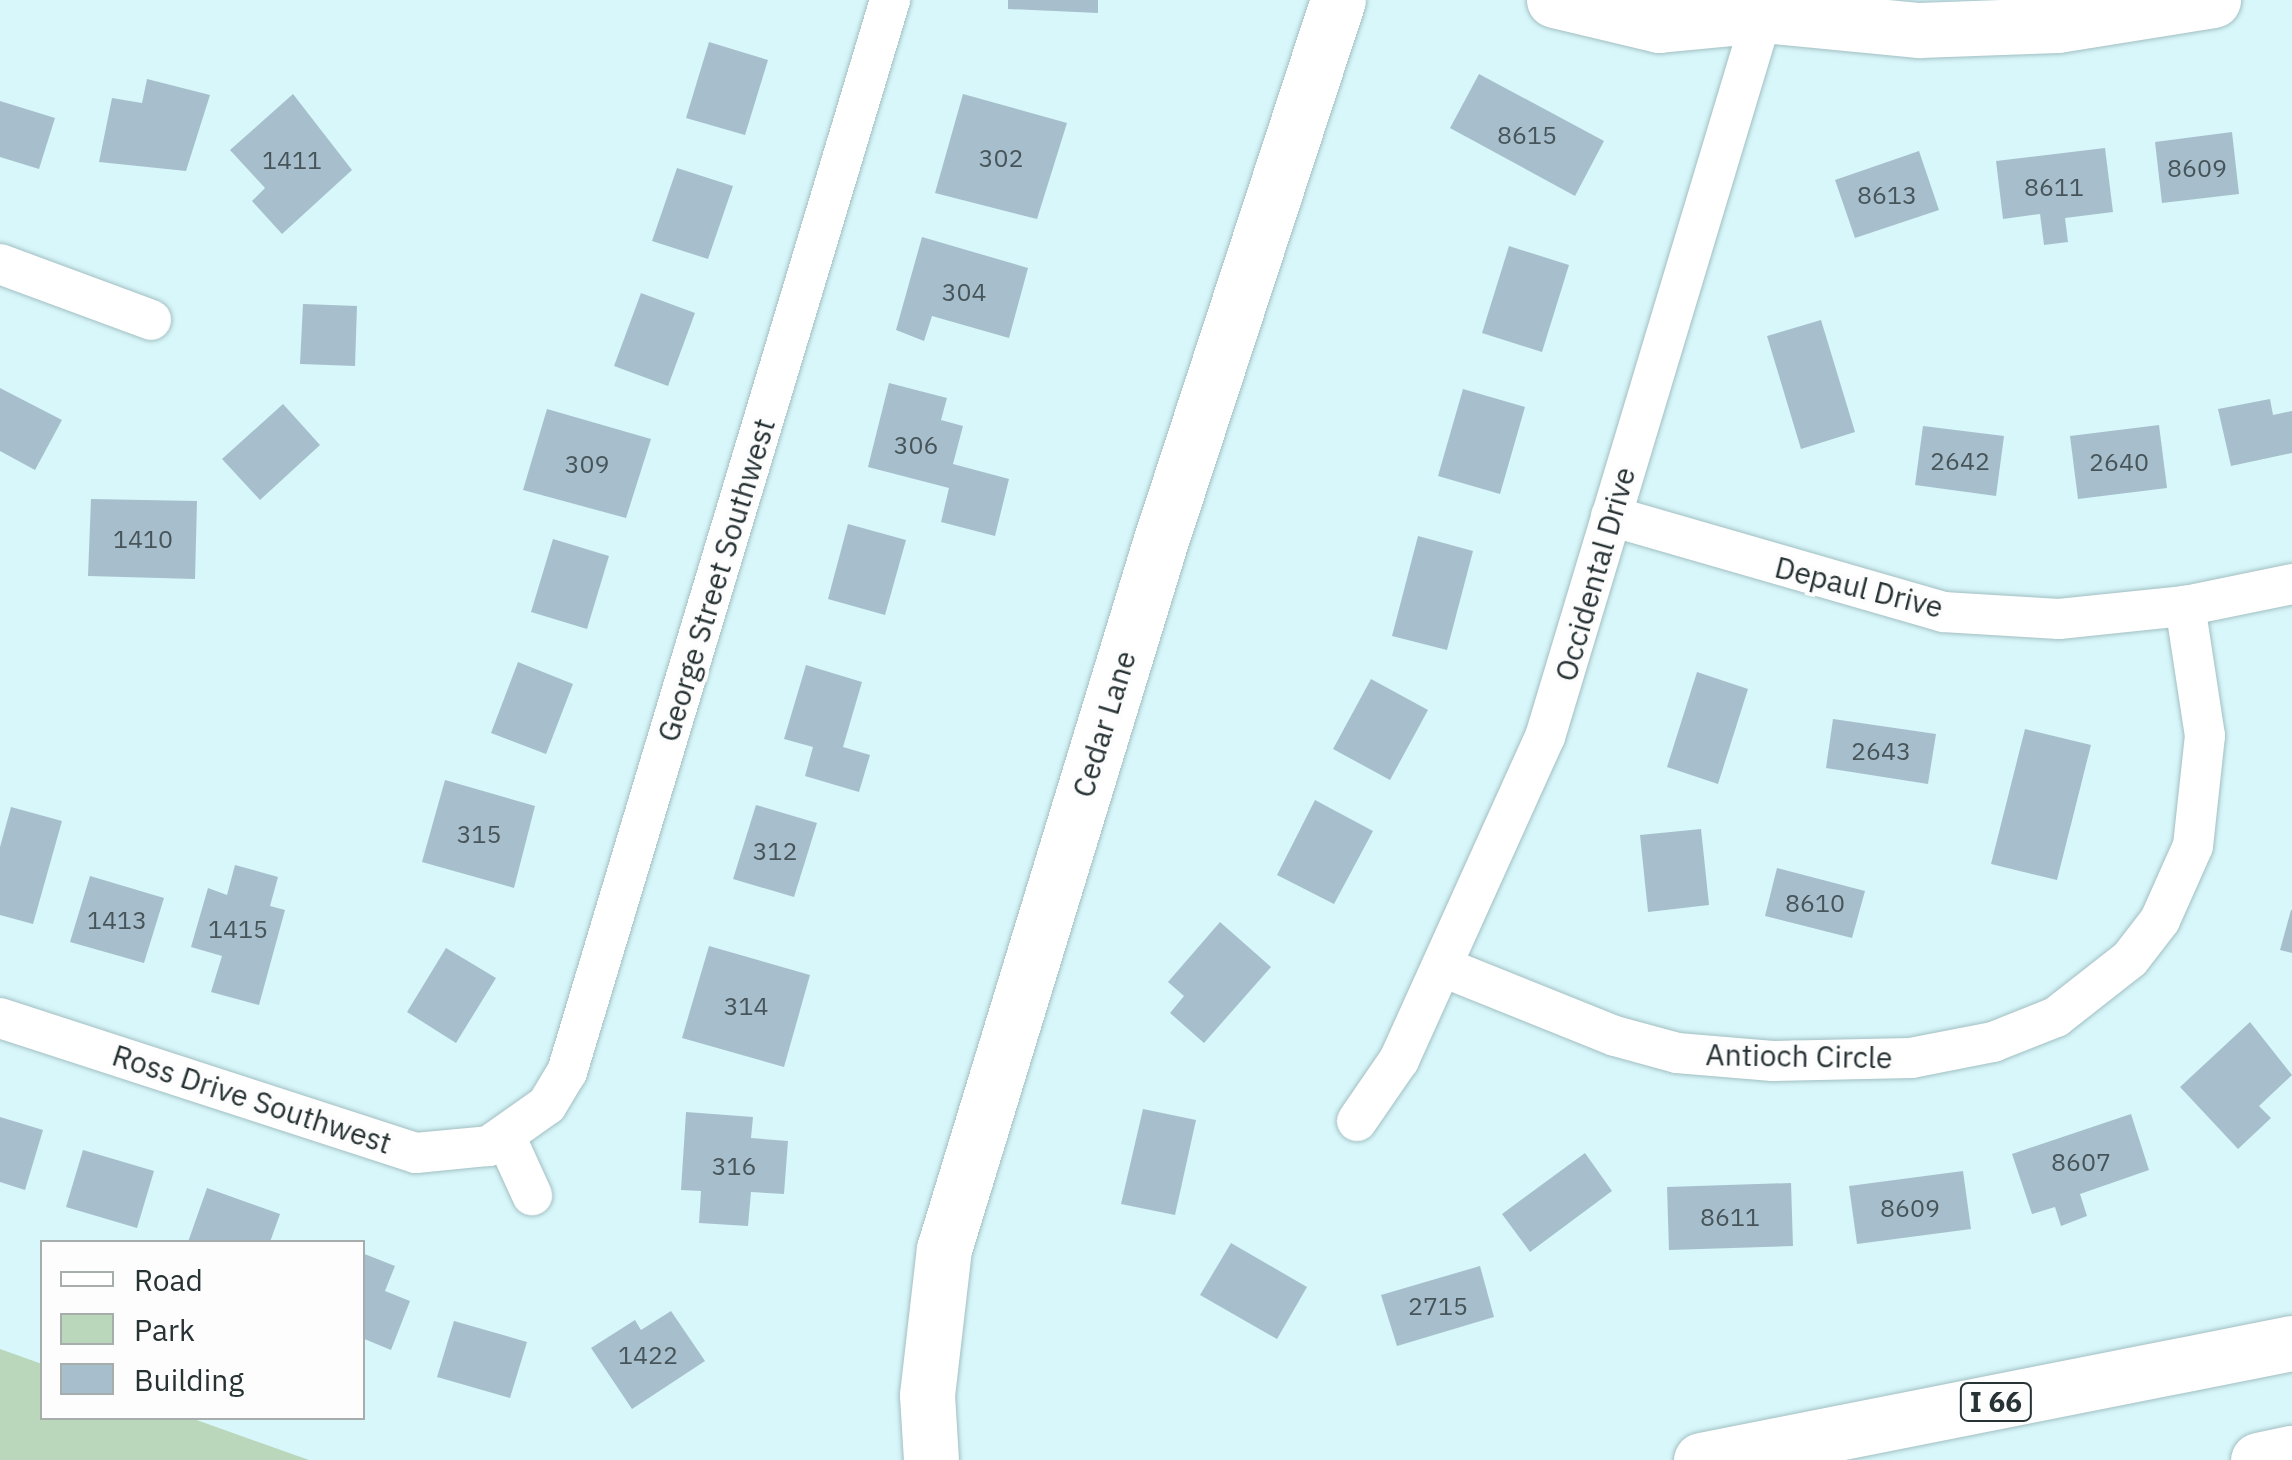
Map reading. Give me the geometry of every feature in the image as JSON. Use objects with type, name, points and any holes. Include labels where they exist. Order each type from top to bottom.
[{"type":"main road","name":"Cedar Lane","points":[[931,1454],[928,1379],[950,1230],[1160,544],[1338,0]]},
{"type":"main road","points":[[1554,0],[1659,25],[1756,5],[1919,30],[2056,25],[2213,0]]},
{"type":"main road","name":"I 66","points":[[1701,1460],[2292,1343]]},
{"type":"main road","points":[[2258,1460],[2292,1454]]},
{"type":"street","name":"George Street Southwest","points":[[506,1138],[547,1105],[567,1072],[890,0]]},
{"type":"street","name":"Occidental Drive","points":[[1357,1121],[1399,1060],[1545,737],[1756,5]]},
{"type":"street","points":[[0,264],[150,320]]},
{"type":"street","name":"Depaul Drive","points":[[1611,516],[1943,612],[2059,619],[2185,606],[2292,584]]},
{"type":"street","name":"Antioch Circle","points":[[1443,967],[1615,1036],[1676,1052],[1773,1061],[1911,1058],[1994,1042],[2056,1017],[2130,959],[2160,920],[2192,846],[2205,736],[2185,606]]},
{"type":"street","name":"Ross Drive Southwest","points":[[0,1018],[416,1153],[455,1154],[506,1138]]},
{"type":"street","points":[[506,1138],[532,1195]]},
{"type":"green space","points":[[0,1349],[40,1363],[40,1420],[197,1420],[309,1460],[0,1460]]},
{"type":"building","points":[[1008,0],[1098,0],[1098,13],[1008,9]]},
{"type":"building","points":[[709,42],[768,60],[745,135],[686,118]]},
{"type":"building","points":[[1479,74],[1604,141],[1575,196],[1450,128]]},
{"type":"building","points":[[147,79],[210,95],[186,171],[99,162],[112,98],[142,103]]},
{"type":"building","points":[[293,94],[352,170],[282,234],[252,201],[265,188],[230,150]]},
{"type":"building","points":[[963,94],[1067,123],[1037,219],[935,193]]},
{"type":"building","points":[[0,101],[55,118],[39,169],[0,157]]},
{"type":"building","points":[[2232,132],[2239,194],[2162,203],[2155,142]]},
{"type":"building","points":[[2105,148],[2113,212],[2065,218],[2068,242],[2044,245],[2040,214],[2003,219],[1996,161]]},
{"type":"building","points":[[1919,151],[1939,210],[1855,238],[1835,180]]},
{"type":"building","points":[[677,168],[733,186],[708,259],[652,241]]},
{"type":"building","points":[[922,237],[1028,268],[1009,338],[932,316],[924,341],[896,330]]},
{"type":"building","points":[[1509,246],[1569,265],[1542,352],[1482,333]]},
{"type":"building","points":[[641,293],[695,313],[668,386],[614,366]]},
{"type":"building","points":[[303,304],[357,306],[355,366],[300,364]]},
{"type":"building","points":[[1821,320],[1855,432],[1801,449],[1767,336]]},
{"type":"building","points":[[889,383],[947,398],[941,420],[963,426],[953,464],[1009,479],[995,536],[941,522],[949,488],[868,467]]},
{"type":"building","points":[[0,388],[62,420],[35,470],[0,451]]},
{"type":"building","points":[[1463,389],[1525,407],[1500,494],[1438,476]]},
{"type":"building","points":[[2270,399],[2273,415],[2292,411],[2292,453],[2231,466],[2218,409]]},
{"type":"building","points":[[283,404],[320,445],[260,500],[222,459]]},
{"type":"building","points":[[547,409],[651,439],[626,518],[523,490]]},
{"type":"building","points":[[2159,425],[2167,488],[2078,499],[2070,436]]},
{"type":"building","points":[[1923,426],[2004,436],[1996,496],[1915,485]]},
{"type":"building","points":[[91,499],[197,501],[195,579],[88,576]]},
{"type":"building","points":[[848,524],[906,540],[885,615],[828,599]]},
{"type":"building","points":[[1418,536],[1473,551],[1447,650],[1392,636]]},
{"type":"building","points":[[553,539],[609,556],[587,629],[531,612]]},
{"type":"building","points":[[518,662],[573,684],[546,754],[491,733]]},
{"type":"building","points":[[806,665],[862,682],[843,747],[870,755],[859,792],[805,776],[813,747],[784,739]]},
{"type":"building","points":[[1697,672],[1748,689],[1718,784],[1667,767]]},
{"type":"building","points":[[1371,679],[1428,710],[1390,780],[1333,749]]},
{"type":"building","points":[[1833,719],[1936,734],[1928,784],[1826,768]]},
{"type":"building","points":[[2025,729],[2091,745],[2057,880],[1991,864]]},
{"type":"building","points":[[445,780],[535,806],[514,888],[422,862]]},
{"type":"building","points":[[1315,800],[1373,831],[1334,904],[1277,875]]},
{"type":"building","points":[[756,805],[817,823],[794,897],[733,879]]},
{"type":"building","points":[[11,807],[62,821],[33,924],[0,915],[0,847]]},
{"type":"building","points":[[1701,829],[1709,905],[1648,912],[1640,835]]},
{"type":"building","points":[[235,865],[278,877],[270,906],[285,910],[259,1005],[211,992],[222,956],[191,947],[208,888],[227,895]]},
{"type":"building","points":[[1777,868],[1865,891],[1852,938],[1765,916]]},
{"type":"building","points":[[90,876],[164,898],[144,963],[70,942]]},
{"type":"building","points":[[2292,910],[2292,953],[2280,950]]},
{"type":"building","points":[[1220,922],[1271,967],[1204,1043],[1170,1013],[1184,996],[1168,982]]},
{"type":"building","points":[[709,946],[810,975],[784,1067],[682,1038]]},
{"type":"building","points":[[446,948],[496,978],[456,1043],[407,1012]]},
{"type":"building","points":[[2250,1022],[2292,1075],[2259,1106],[2271,1118],[2238,1149],[2180,1087]]},
{"type":"building","points":[[1143,1109],[1196,1120],[1175,1215],[1121,1204]]},
{"type":"building","points":[[686,1112],[753,1117],[751,1138],[788,1141],[784,1194],[751,1192],[748,1226],[699,1223],[701,1191],[681,1190]]},
{"type":"building","points":[[2131,1114],[2149,1170],[2080,1194],[2087,1216],[2061,1226],[2055,1207],[2032,1214],[2012,1154]]},
{"type":"building","points":[[0,1117],[43,1130],[25,1190],[0,1182]]},
{"type":"building","points":[[83,1150],[154,1171],[137,1228],[66,1207]]},
{"type":"building","points":[[1585,1153],[1612,1191],[1530,1252],[1502,1214]]},
{"type":"building","points":[[1963,1171],[1971,1229],[1857,1244],[1849,1186]]},
{"type":"building","points":[[1791,1183],[1793,1246],[1669,1250],[1667,1187]]},
{"type":"building","points":[[207,1188],[280,1214],[271,1240],[189,1240]]},
{"type":"building","points":[[1231,1243],[1307,1287],[1277,1339],[1200,1295]]},
{"type":"building","points":[[365,1254],[395,1266],[385,1291],[410,1301],[391,1350],[365,1339]]},
{"type":"building","points":[[1480,1266],[1494,1317],[1397,1346],[1381,1295]]},
{"type":"building","points":[[671,1311],[705,1361],[632,1409],[591,1348],[635,1320],[641,1330]]},
{"type":"building","points":[[454,1321],[527,1342],[510,1398],[437,1377]]}]
